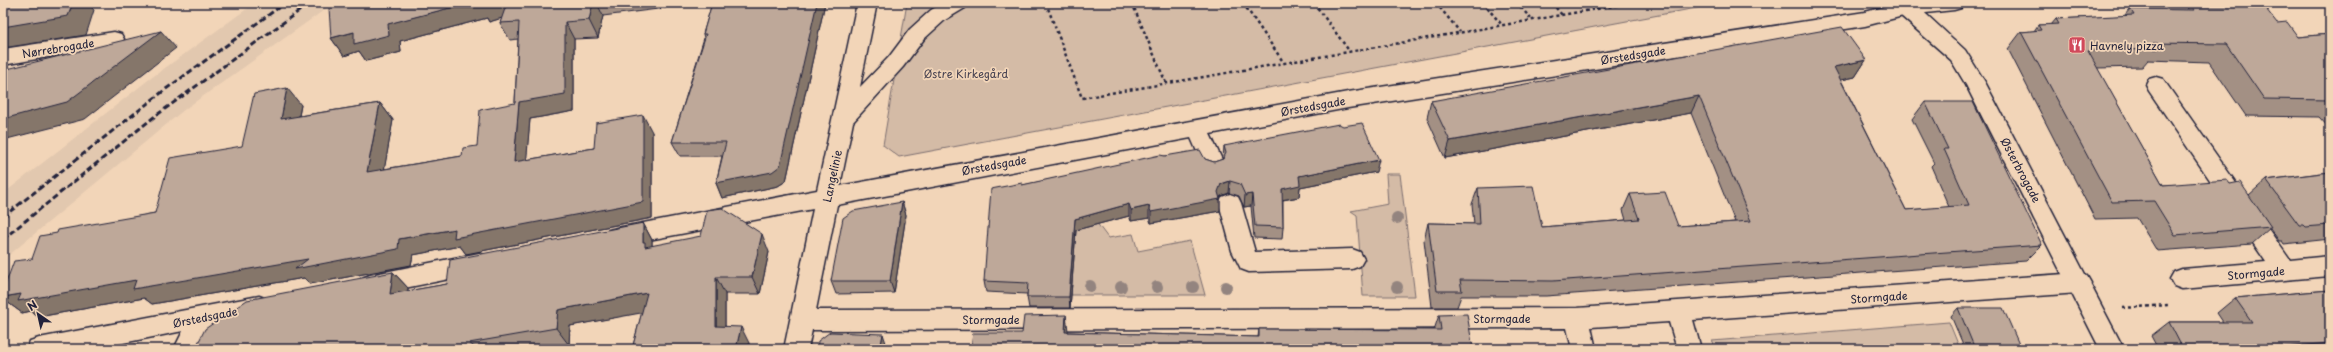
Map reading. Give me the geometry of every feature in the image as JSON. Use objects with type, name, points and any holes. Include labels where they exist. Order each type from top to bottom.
[{"type":"street","name":"Langelinie","points":[[796,349],[867,3]]},
{"type":"street","points":[[844,118],[896,62],[917,34],[938,15],[958,3]]},
{"type":"street","name":"Ørstedsgade","points":[[592,242],[827,196],[1348,100],[1866,19],[1903,5],[1954,3]]},
{"type":"street","name":"Østerbrogade","points":[[1903,5],[1958,55],[1978,89],[2080,283],[2112,349]]},
{"type":"street","name":"Nørrebrogade","points":[[3,57],[114,38]]},
{"type":"street","points":[[2156,85],[2284,270]]},
{"type":"street","points":[[1197,128],[1213,164]]},
{"type":"street","points":[[1230,203],[1243,251],[1249,262],[1352,260]]},
{"type":"street","points":[[350,288],[499,260]]},
{"type":"street","name":"Stormgade","points":[[2182,279],[2330,266]]},
{"type":"street","name":"Stormgade","points":[[802,320],[1577,318],[2080,283]]},
{"type":"street","name":"Ørstedsgade","points":[[39,349],[280,302]]},
{"type":"street","points":[[1678,311],[1689,349]]},
{"type":"street","points":[[186,349],[202,317]]},
{"type":"street","points":[[1229,318],[1230,341]]},
{"type":"street","points":[[1577,318],[1584,349]]},
{"type":"path","points":[[1046,3],[1082,98],[1630,3]]},
{"type":"path","points":[[1132,3],[1166,83]]},
{"type":"path","points":[[1243,3],[1284,63]]},
{"type":"path","points":[[1314,3],[1350,52]]},
{"type":"path","points":[[1436,3],[1460,32]]},
{"type":"path","points":[[1483,3],[1502,25]]},
{"type":"path","points":[[1517,3],[1532,20]]},
{"type":"path","points":[[1552,3],[1562,15]]},
{"type":"path","points":[[1592,3],[1597,9]]},
{"type":"path","points":[[2093,310],[2172,305]]},
{"type":"shaded area","points":[[255,3],[334,3],[185,109],[3,260],[3,194],[147,81]]},
{"type":"green space","name":"Østre Kirkegård","points":[[907,3],[1723,3],[899,157],[883,145]]},
{"type":"green space","points":[[1386,174],[1400,174],[1415,296],[1363,296],[1357,215],[1351,211],[1388,204]]},
{"type":"green space","points":[[1093,218],[1108,238],[1133,234],[1138,251],[1190,241],[1205,295],[1071,295],[1076,221]]},
{"type":"green space","points":[[1949,322],[1960,349],[1714,349],[1712,341]]},
{"type":"building","points":[[3,3],[73,3],[68,16],[3,27]]},
{"type":"building","points":[[348,3],[469,3],[388,24],[389,35],[354,44],[354,32],[331,38],[329,8]]},
{"type":"building","points":[[507,3],[593,3],[589,20],[565,22],[565,94],[519,102],[514,162],[594,148],[596,123],[643,115],[643,202],[454,238],[455,229],[399,239],[398,249],[295,269],[308,259],[133,289],[136,280],[18,301],[21,294],[3,297],[3,291],[14,261],[32,259],[40,236],[57,233],[58,230],[155,213],[170,158],[242,146],[254,94],[287,88],[281,119],[380,103],[367,172],[462,156],[463,148],[477,146],[480,110],[515,103],[519,22],[500,23]]},
{"type":"building","points":[[712,3],[817,3],[780,166],[772,172],[716,183],[726,142],[672,142],[706,34],[703,34]]},
{"type":"building","points":[[2191,5],[2263,5],[2277,23],[2287,22],[2298,37],[2330,34],[2330,100],[2264,99],[2226,44],[2153,43],[2158,49],[2088,51],[2163,185],[2227,180],[2230,184],[2240,182],[2271,227],[2175,235],[2154,201],[2112,202],[2021,32],[2041,30],[2038,25],[2059,24],[2056,19],[2134,15],[2130,9],[2195,10]]},
{"type":"building","points":[[1842,27],[1866,60],[1834,67],[1906,210],[1969,205],[1944,149],[1948,149],[1925,102],[1973,102],[2042,245],[1553,281],[1460,280],[1462,291],[1437,291],[1428,223],[1480,224],[1478,188],[1533,186],[1542,227],[1639,219],[1630,194],[1665,192],[1678,226],[1751,221],[1699,96],[1450,141],[1431,101]]},
{"type":"building","points":[[161,31],[67,102],[3,119],[3,70]]},
{"type":"building","points":[[1362,123],[1379,160],[1299,176],[1300,185],[1282,189],[1283,227],[1255,226],[1252,194],[1245,195],[1240,184],[1230,181],[1221,184],[1218,192],[1220,199],[1151,212],[1149,206],[1131,210],[1129,204],[1075,219],[1069,297],[1027,297],[1028,283],[984,281],[991,189],[1022,183],[1022,185],[1160,155],[1165,156],[1200,150],[1205,159],[1214,162],[1223,159],[1226,153],[1224,146],[1339,124],[1343,126]]},
{"type":"building","points":[[2330,172],[2330,225],[2305,227],[2303,225],[2299,225],[2266,180]]},
{"type":"building","points":[[902,202],[890,281],[831,281],[843,218],[853,211]]},
{"type":"building","points":[[722,208],[762,234],[752,277],[716,277],[716,326],[741,327],[736,349],[632,349],[647,293],[558,310],[556,328],[469,343],[477,349],[195,349],[205,329],[247,300],[393,272],[390,294],[447,284],[450,260],[643,223],[643,242],[645,242],[645,247],[701,236],[707,210]]},
{"type":"building","points":[[2330,290],[2330,343],[2262,349],[2183,349],[2169,322],[2252,322],[2235,298]]},
{"type":"building","points":[[1958,308],[2003,308],[2021,349],[1975,349]]},
{"type":"building","points":[[1467,314],[1473,349],[971,349],[973,333],[1022,333],[1024,316],[1066,315],[1065,332],[1259,337],[1259,329],[1441,330],[1439,315]]},
{"type":"building","points":[[830,332],[883,334],[880,349],[817,349],[818,341]]},
{"type":"building","points":[[136,344],[133,349],[110,349]]},
{"type":"railway","points":[[3,217],[166,89],[285,3]]},
{"type":"railway","points":[[3,239],[154,117],[310,3]]},
{"type":"place","name":"Havnely pizza","points":[[2077,45]]}]
